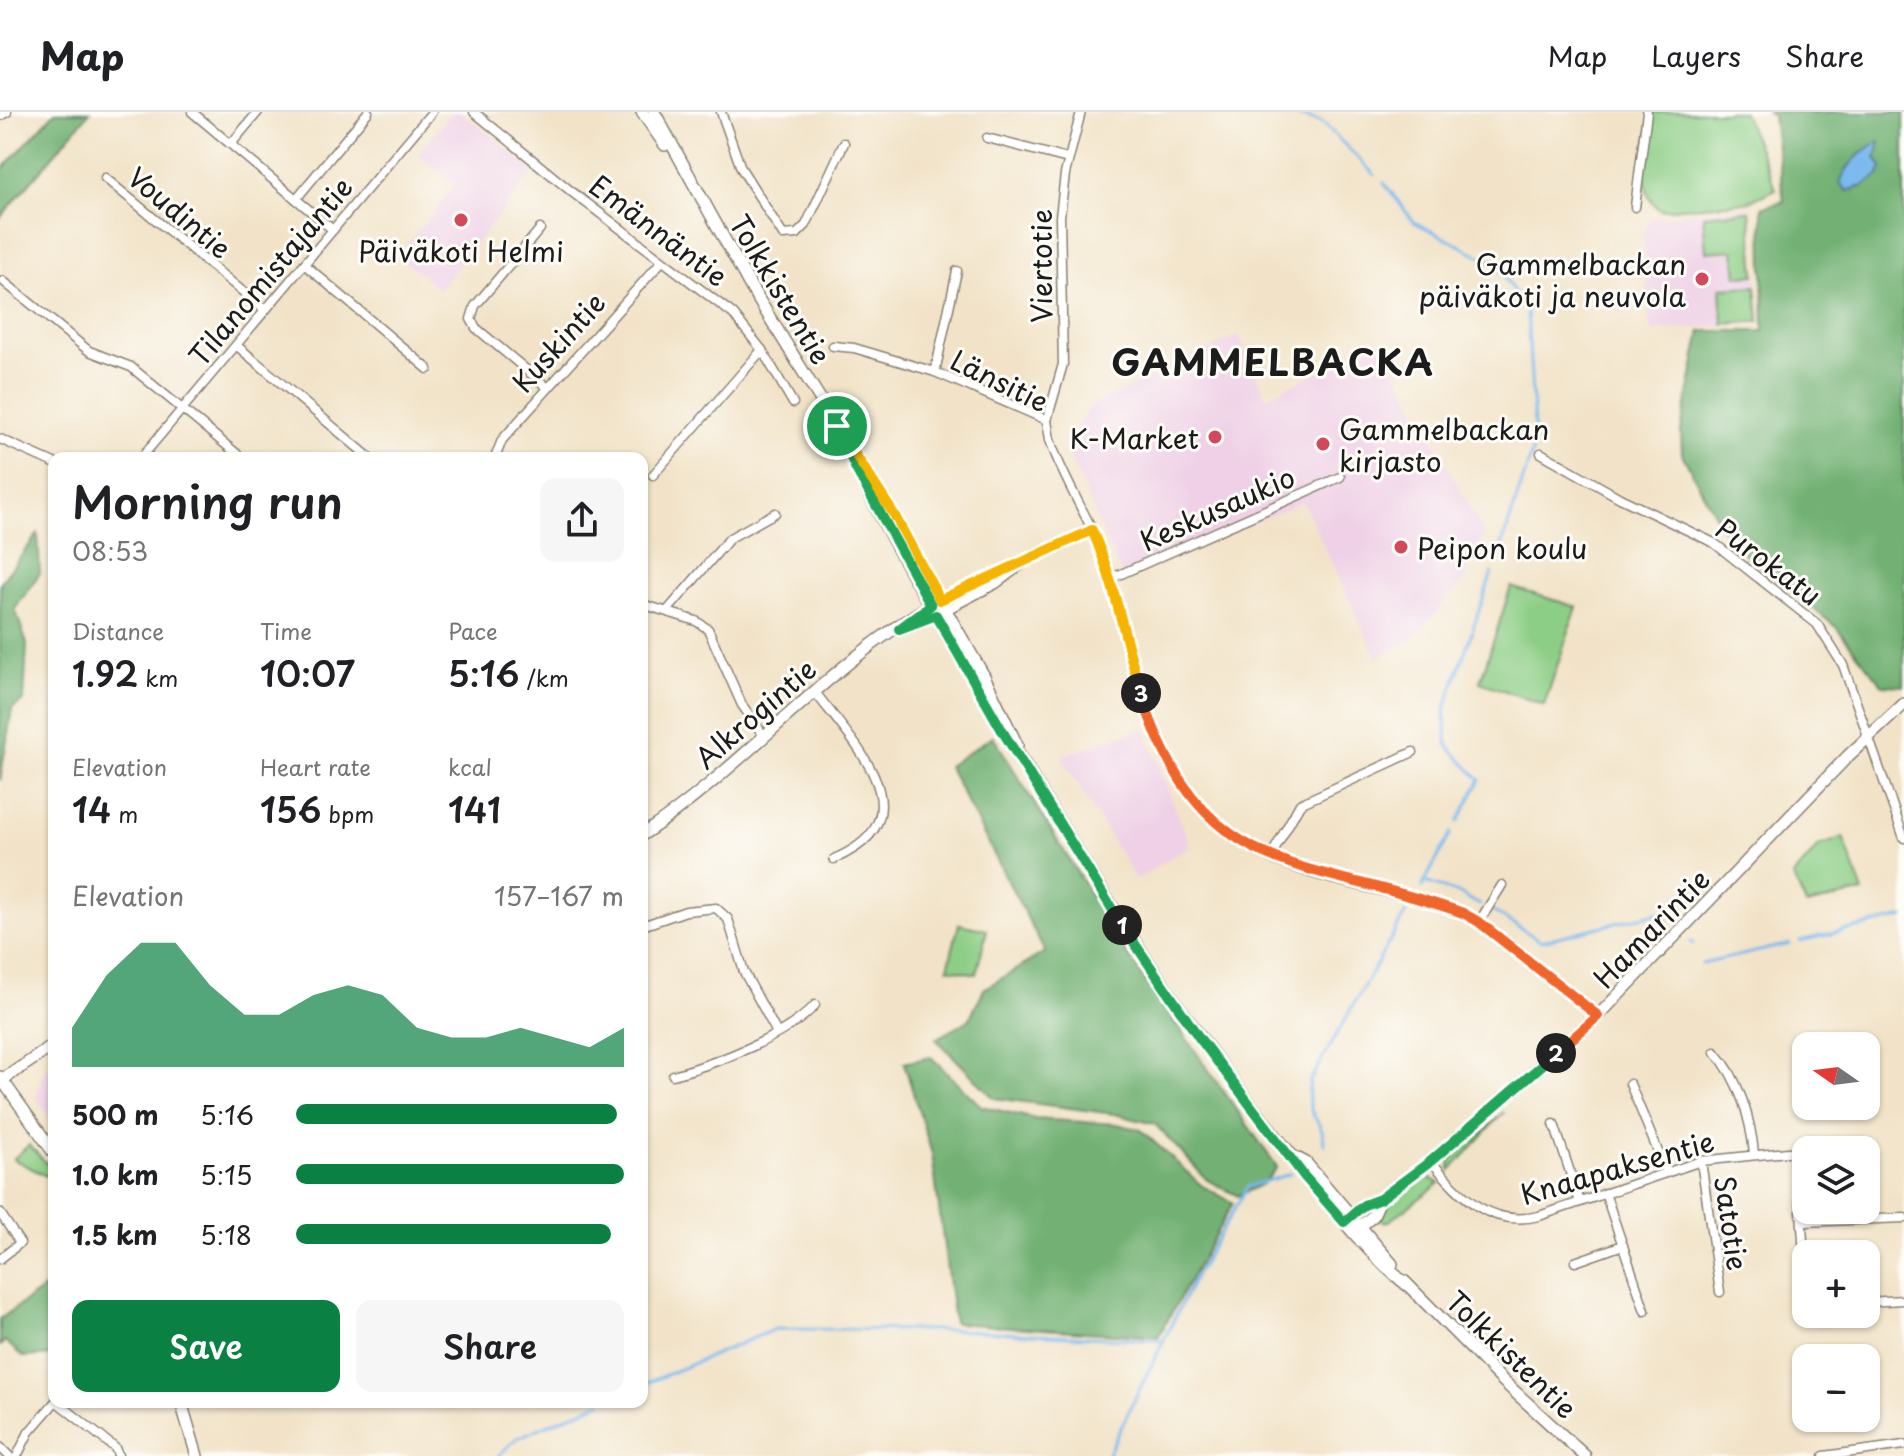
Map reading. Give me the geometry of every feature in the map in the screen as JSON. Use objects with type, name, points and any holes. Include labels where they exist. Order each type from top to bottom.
[{"type":"street","points":[[0,116],[7,112]]},
{"type":"street","points":[[192,112],[333,230]]},
{"type":"street","points":[[231,144],[258,112]]},
{"type":"street","points":[[296,199],[368,112]]},
{"type":"street","name":"Tilanomistajantie","points":[[146,452],[432,112]]},
{"type":"street","name":"Emännäntie","points":[[474,112],[733,314],[762,350],[793,403]]},
{"type":"street","name":"Tolkkistentie","points":[[642,112],[686,175],[837,426],[895,516],[938,607],[1024,764],[1137,949],[1198,1036],[1291,1155],[1306,1163],[1347,1219],[1407,1285],[1502,1380],[1585,1456]]},
{"type":"street","name":"Tolkkistentie","points":[[654,112],[686,175]]},
{"type":"street","points":[[721,112],[741,168],[783,235],[797,234],[806,225],[844,143]]},
{"type":"street","name":"Viertotie","points":[[1047,420],[1063,364],[1058,245],[1068,159],[1081,112]]},
{"type":"street","points":[[1635,207],[1647,112]]},
{"type":"street","points":[[987,138],[1068,159]]},
{"type":"street","name":"Voudintie","points":[[105,178],[265,310]]},
{"type":"street","points":[[540,229],[475,306],[471,319],[476,328],[547,387]]},
{"type":"street","name":"Kuskintie","points":[[497,452],[502,440],[547,387],[662,261]]},
{"type":"street","points":[[304,264],[428,369]]},
{"type":"street","points":[[935,372],[957,271]]},
{"type":"street","points":[[3,281],[89,351],[131,367],[235,452]]},
{"type":"street","points":[[236,345],[363,452]]},
{"type":"street","name":"Länsitie","points":[[833,346],[854,348],[935,372],[1047,420],[1050,440],[1060,467],[1112,578],[1123,633],[1165,758],[1203,810],[1238,840],[1270,858],[1431,902],[1479,922],[1598,1016]]},
{"type":"street","points":[[653,475],[762,350]]},
{"type":"street","points":[[0,439],[48,460]]},
{"type":"street","name":"Purokatu","points":[[1541,453],[1620,498],[1714,543],[1809,617],[1843,665],[1867,739],[1901,820],[1904,838]]},
{"type":"street","name":"Keskusaukio","points":[[1112,578],[1340,477]]},
{"type":"street","points":[[667,611],[730,538],[775,513]]},
{"type":"street","points":[[938,607],[996,584],[1027,560],[1092,530]]},
{"type":"street","points":[[648,606],[708,629],[742,705],[764,736]]},
{"type":"street","name":"Alkrogintie","points":[[648,831],[707,787],[815,692],[899,629],[938,607]]},
{"type":"street","points":[[815,692],[870,764],[880,783],[879,811],[870,836],[854,850],[834,859]]},
{"type":"street","name":"Hamarintie","points":[[1347,1219],[1431,1161],[1598,1016],[1904,704]]},
{"type":"street","points":[[1270,858],[1300,804],[1413,752]]},
{"type":"street","points":[[1479,922],[1502,885]]},
{"type":"street","points":[[648,924],[686,911],[716,908],[728,919],[744,972],[777,1033]]},
{"type":"street","points":[[673,1075],[696,1069],[777,1033],[807,1014],[815,1005]]},
{"type":"street","points":[[48,1049],[1,1079],[48,1145]]},
{"type":"street","points":[[1715,1052],[1725,1063],[1745,1108],[1754,1154]]},
{"type":"street","points":[[1630,1084],[1666,1171]]},
{"type":"street","points":[[1554,1124],[1580,1202]]},
{"type":"street","name":"Knaapaksentie","points":[[1431,1161],[1462,1197],[1494,1216],[1525,1219],[1701,1161],[1792,1151]]},
{"type":"street","name":"Satotie","points":[[1701,1161],[1720,1292]]},
{"type":"street","points":[[1605,1193],[1645,1311]]},
{"type":"street","name":"Hamarintie","points":[[1357,1229],[1373,1216],[1380,1199]]},
{"type":"street","points":[[0,1213],[20,1243],[0,1259]]},
{"type":"street","points":[[1880,1219],[1904,1218]]},
{"type":"street","points":[[1575,1262],[1623,1245]]},
{"type":"street","points":[[1880,1301],[1904,1300]]},
{"type":"street","points":[[17,1456],[29,1432],[51,1408]]},
{"type":"street","points":[[64,1408],[115,1448],[118,1455]]},
{"type":"street","points":[[183,1408],[197,1456]]},
{"type":"street","points":[[1824,1456],[1904,1445]]},
{"type":"street","points":[[0,1447],[9,1456]]},
{"type":"shaded area","name":"Päiväkoti Helmi","points":[[452,112],[461,112],[534,171],[439,289],[398,256],[455,185],[418,154]]},
{"type":"shaded area","name":"Gammelbackan päiväkoti ja neuvola","points":[[1751,206],[1760,323],[1650,331],[1643,234],[1650,219]]},
{"type":"shaded area","points":[[1239,335],[1266,397],[1380,342],[1484,534],[1464,580],[1410,642],[1377,658],[1303,502],[1123,578],[1069,456],[1077,426],[1091,406]]},
{"type":"shaded area","points":[[1144,728],[1190,845],[1136,880],[1061,756]]},
{"type":"shaded area","points":[[48,1069],[48,1116],[36,1097],[42,1074]]},
{"type":"green space","points":[[55,112],[90,112],[0,218],[0,172]]},
{"type":"green space","points":[[1652,112],[1743,112],[1776,189],[1748,202],[1660,210],[1647,190],[1645,177]]},
{"type":"green space","points":[[1768,112],[1904,112],[1904,686],[1882,685],[1836,627],[1729,541],[1682,454],[1681,430],[1701,331],[1764,331],[1762,207],[1784,201],[1773,116]]},
{"type":"green space","points":[[1750,211],[1755,275],[1737,276],[1734,250],[1706,252],[1703,215]]},
{"type":"green space","points":[[1756,286],[1759,321],[1723,324],[1721,288]]},
{"type":"green space","points":[[38,534],[40,573],[15,609],[27,644],[24,700],[12,709],[0,781],[0,583]]},
{"type":"green space","points":[[1511,587],[1577,607],[1544,705],[1480,682]]},
{"type":"green space","points":[[993,736],[1129,957],[1277,1167],[1264,1183],[1238,1196],[1207,1180],[1155,1124],[1114,1114],[994,1098],[936,1039],[969,1020],[984,989],[1045,952],[948,766]]},
{"type":"green space","points":[[1843,837],[1863,892],[1806,905],[1793,876],[1818,847]]},
{"type":"green space","points":[[959,924],[987,930],[976,974],[948,968]]},
{"type":"green space","points":[[931,1057],[981,1106],[1035,1119],[1117,1124],[1141,1130],[1201,1185],[1233,1203],[1158,1337],[954,1323],[932,1154],[904,1063]]},
{"type":"green space","points":[[1504,1112],[1450,1171],[1450,1160]]},
{"type":"green space","points":[[29,1145],[48,1165],[48,1177],[13,1159]]},
{"type":"green space","points":[[1429,1178],[1440,1183],[1388,1222],[1378,1219],[1399,1193]]},
{"type":"green space","points":[[48,1285],[48,1355],[23,1357],[5,1341],[0,1346],[0,1319]]},
{"type":"water","points":[[1880,141],[1876,158],[1882,167],[1879,175],[1863,186],[1847,191],[1840,183],[1847,169],[1861,153]]},
{"type":"waterway","points":[[1284,112],[1322,122],[1375,175]]},
{"type":"waterway","points":[[1384,183],[1414,222],[1496,264],[1527,312],[1535,443],[1496,563]]},
{"type":"waterway","points":[[1458,822],[1480,780],[1447,745],[1445,710],[1492,573]]},
{"type":"waterway","points":[[1422,887],[1451,833]]},
{"type":"waterway","points":[[1425,882],[1458,893],[1480,905]]},
{"type":"waterway","points":[[1324,1144],[1321,1128],[1309,1103],[1310,1081],[1409,907]]},
{"type":"waterway","points":[[1493,911],[1541,941],[1658,913],[1668,920]]},
{"type":"waterway","points":[[1800,941],[1904,917]]},
{"type":"waterway","points":[[1702,964],[1790,944]]},
{"type":"waterway","points":[[1107,1456],[1192,1282],[1247,1187],[1290,1174]]},
{"type":"waterway","points":[[648,1382],[775,1329],[957,1330],[1163,1341]]},
{"type":"waterway","points":[[498,1456],[517,1438],[587,1408]]},
{"type":"place","name":"Päiväkoti Helmi","points":[[461,220]]},
{"type":"place","name":"Gammelbackan päiväkoti ja neuvola","points":[[1702,279]]},
{"type":"place","name":"K-Market","points":[[1215,437]]},
{"type":"place","name":"Gammelbackan kirjasto","points":[[1323,444]]},
{"type":"place","name":"Peipon koulu","points":[[1401,547]]},
{"type":"district","name":"GAMMELBACKA","points":[[1273,361]]},
{"type":"route","points":[[837,426],[895,516],[940,600],[1092,530],[1112,578],[1123,633],[1158,744],[1179,780],[1203,810],[1238,840],[1270,858],[1312,872],[1463,913],[1479,922],[1598,1016],[1431,1161],[1380,1199],[1364,1205],[1344,1222],[1294,1163],[1137,949],[1085,870],[936,615],[899,629],[931,605],[856,469],[837,426]]}]
